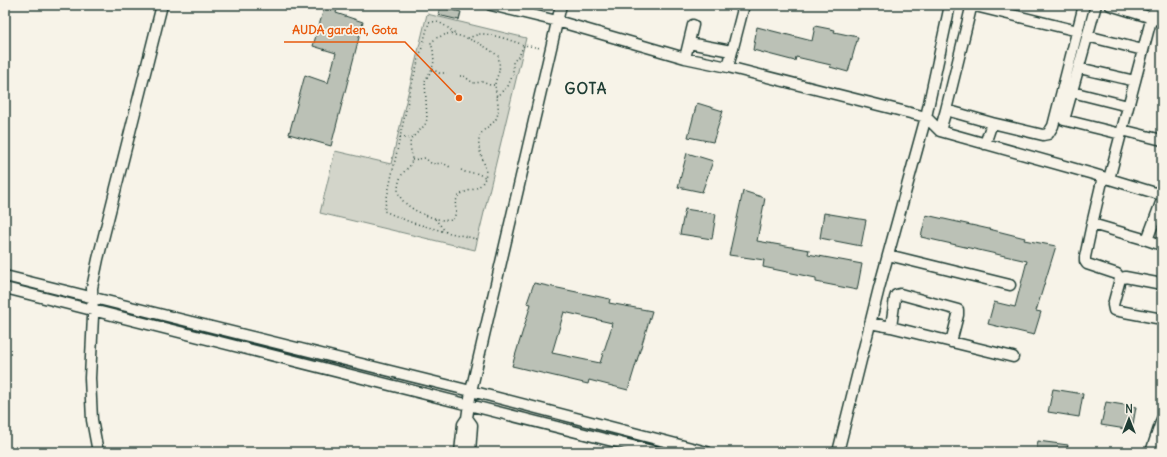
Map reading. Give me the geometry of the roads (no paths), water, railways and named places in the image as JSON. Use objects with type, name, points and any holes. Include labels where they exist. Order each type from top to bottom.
[{"type":"street","points":[[98,452],[92,420],[90,378],[93,310],[92,288],[162,5]]},
{"type":"street","points":[[491,5],[557,21],[686,58],[728,66],[926,117],[940,131],[1162,195]]},
{"type":"street","points":[[470,452],[472,425],[468,418],[471,391],[561,5]]},
{"type":"street","points":[[728,66],[744,5]]},
{"type":"street","points":[[838,452],[870,323],[926,117],[950,5]]},
{"type":"street","points":[[1096,5],[1064,120],[1162,140]]},
{"type":"street","points":[[1110,5],[1162,21]]},
{"type":"street","points":[[1117,274],[1087,264],[1085,257],[1092,224],[1121,132],[1155,5]]},
{"type":"street","points":[[940,131],[971,8],[975,6],[1078,31]]},
{"type":"street","points":[[946,110],[1043,135],[1048,134],[1053,126],[1083,9]]},
{"type":"street","points":[[686,58],[693,26]]},
{"type":"street","points":[[1087,36],[1143,50]]},
{"type":"street","points":[[689,43],[731,51]]},
{"type":"street","points":[[1079,68],[1135,82]]},
{"type":"street","points":[[1072,92],[1128,106]]},
{"type":"street","points":[[985,144],[992,122]]},
{"type":"street","points":[[1147,240],[1162,200]]},
{"type":"street","points":[[1092,224],[1162,245]]},
{"type":"street","points":[[888,255],[1010,285]]},
{"type":"street","points":[[5,276],[471,391],[707,452]]},
{"type":"street","points":[[1162,284],[1125,277],[1120,279],[1113,305],[1114,310],[1162,319]]},
{"type":"street","points":[[5,288],[656,452]]},
{"type":"street","points":[[891,327],[895,298],[896,295],[900,294],[958,310],[951,342]]},
{"type":"street","points":[[870,323],[1013,357]]},
{"type":"street","points":[[460,452],[462,424],[468,418]]},
{"type":"street","points":[[1151,452],[1162,419]]},
{"type":"place","name":"AUDA garden, Gota","points":[[459,98]]},
{"type":"district","name":"GOTA","points":[[586,89]]}]
